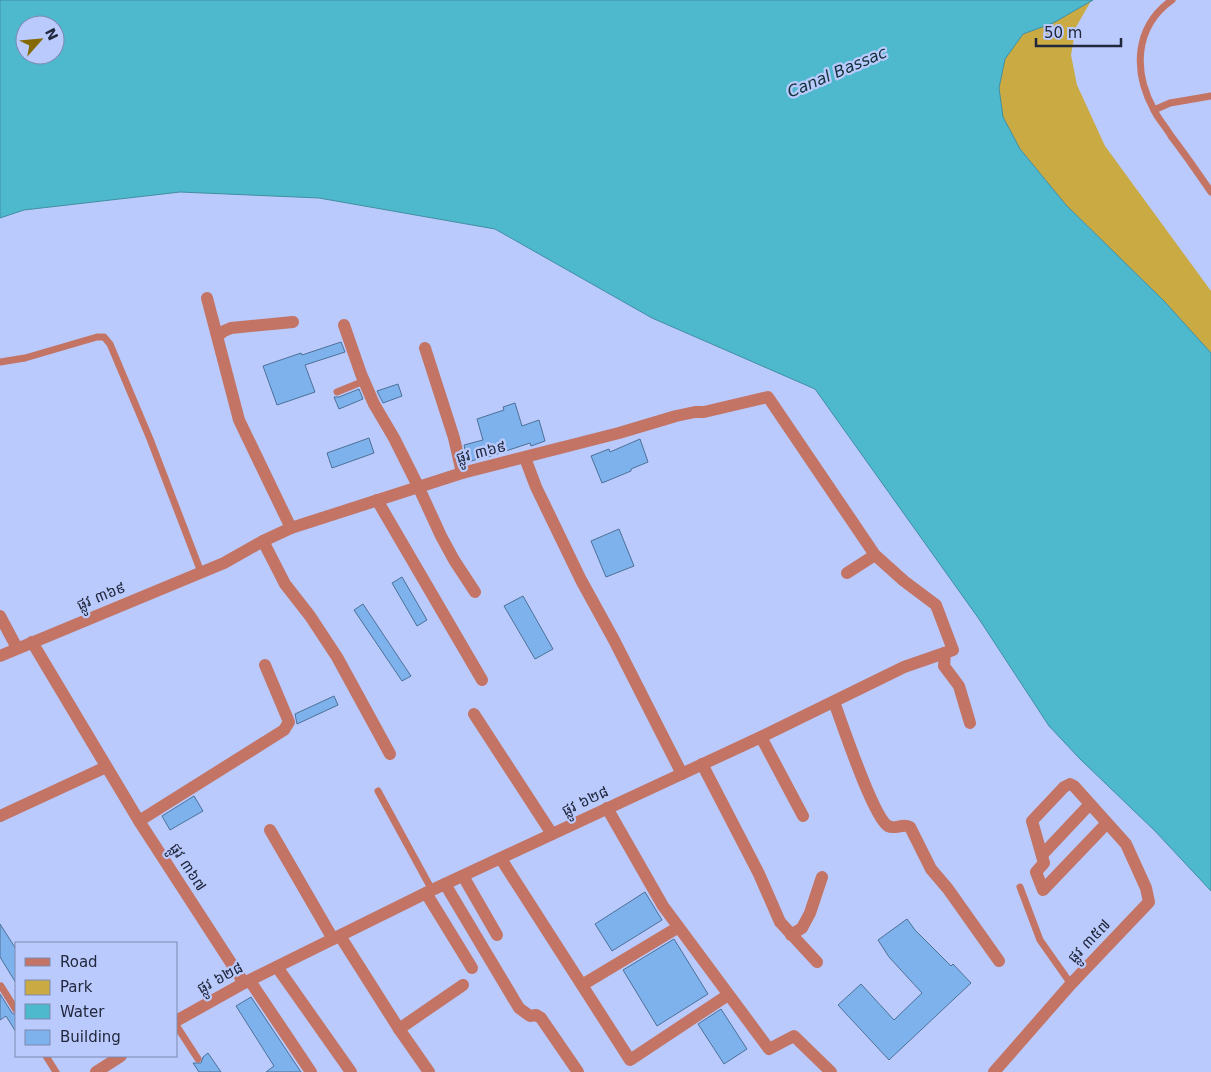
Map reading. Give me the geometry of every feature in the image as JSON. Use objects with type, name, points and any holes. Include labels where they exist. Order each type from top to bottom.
[{"type":"street","points":[[207,298],[239,420],[291,528]]},
{"type":"street","points":[[218,336],[231,328],[293,322]]},
{"type":"street","points":[[344,325],[374,404],[394,438],[441,536],[475,592]]},
{"type":"street","points":[[425,348],[454,438],[462,473]]},
{"type":"street","name":"ផ្លូវ ៣៦៩","points":[[0,656],[224,563],[291,528],[462,473],[619,434],[676,416],[704,412],[768,397],[875,555],[904,581],[936,605],[953,650],[945,653]]},
{"type":"street","points":[[524,458],[581,580],[614,640],[682,774]]},
{"type":"street","points":[[377,500],[482,680]]},
{"type":"street","points":[[263,541],[284,584],[320,630],[390,754]]},
{"type":"street","points":[[847,573],[875,555]]},
{"type":"street","points":[[0,616],[17,648]]},
{"type":"street","name":"ផ្លូវ ៣៦៧","points":[[32,642],[140,821],[247,982],[311,1072]]},
{"type":"street","points":[[945,653],[944,666],[959,686],[970,723]]},
{"type":"street","name":"ផ្លូវ ៦២៨","points":[[178,1022],[247,982],[429,891],[761,737],[904,667],[945,653]]},
{"type":"street","points":[[140,821],[284,730],[289,722],[265,665]]},
{"type":"street","points":[[834,702],[880,818],[889,827],[894,828],[906,825],[910,827],[931,869],[948,889],[999,961]]},
{"type":"street","points":[[474,714],[552,834]]},
{"type":"street","points":[[761,737],[803,816]]},
{"type":"street","points":[[702,764],[759,874],[780,922],[817,962]]},
{"type":"street","points":[[0,816],[106,767]]},
{"type":"street","points":[[1070,784],[1074,786],[1107,823],[1043,890],[1036,872],[1044,863],[1032,821],[1064,787],[1070,784]]},
{"type":"street","points":[[1042,855],[1090,804]]},
{"type":"street","points":[[607,808],[662,906],[769,1049],[794,1036],[831,1072]]},
{"type":"street","name":"ផ្លូវ ៣៥៧","points":[[994,1072],[1071,984],[1149,902],[1146,888],[1126,844],[1107,823]]},
{"type":"street","points":[[270,830],[337,937],[429,1072]]},
{"type":"street","points":[[501,859],[630,1060],[728,995]]},
{"type":"street","points":[[463,876],[497,935]]},
{"type":"street","points":[[792,936],[802,928],[810,913],[822,878]]},
{"type":"street","points":[[445,884],[519,1008],[530,1016],[536,1015],[540,1018],[578,1072]]},
{"type":"street","points":[[429,891],[472,968]]},
{"type":"street","points":[[582,985],[678,928]]},
{"type":"street","points":[[277,967],[351,1072]]},
{"type":"street","points":[[399,1029],[463,985]]},
{"type":"street","points":[[97,1072],[116,1063]]},
{"type":"lane","points":[[1172,0],[1151,21],[1141,41],[1140,61],[1143,82],[1154,110],[1211,192]]},
{"type":"lane","points":[[1154,110],[1170,103],[1211,96]]},
{"type":"lane","points":[[0,362],[25,358],[97,337],[104,337],[110,344],[143,422],[201,572]]},
{"type":"lane","points":[[337,392],[364,381]]},
{"type":"lane","points":[[378,791],[429,891]]},
{"type":"lane","points":[[1020,887],[1040,940],[1071,984]]},
{"type":"lane","points":[[1,986],[15,1008]]},
{"type":"lane","points":[[178,1026],[198,1059]]},
{"type":"lane","points":[[47,1057],[56,1072]]},
{"type":"green space","points":[[1091,1],[1076,27],[1071,55],[1077,85],[1105,146],[1211,291],[1211,353],[1164,301],[1066,205],[1020,149],[1003,117],[999,88],[1005,58],[1023,34],[1053,23]]},
{"type":"water","name":"Canal Bassac","points":[[0,0],[1093,0],[1053,23],[1023,34],[1005,59],[999,88],[1003,117],[1020,149],[1066,205],[1164,301],[1211,353],[1211,891],[1155,831],[1080,759],[1049,726],[979,619],[815,389],[652,318],[495,229],[319,198],[180,192],[24,210],[0,218]]},
{"type":"building","points":[[341,342],[345,352],[305,365],[315,392],[277,405],[263,366]]},
{"type":"building","points":[[398,384],[402,396],[383,403],[377,391]]},
{"type":"building","points":[[359,389],[363,399],[339,409],[334,397],[339,397]]},
{"type":"building","points":[[515,403],[522,426],[539,420],[545,441],[531,446],[530,443],[468,462],[464,445],[483,440],[477,419],[504,410],[503,407]]},
{"type":"building","points":[[369,438],[374,453],[332,468],[327,453]]},
{"type":"building","points":[[640,439],[648,462],[602,483],[591,456],[609,449],[610,452]]},
{"type":"building","points":[[619,529],[634,566],[606,577],[591,541]]},
{"type":"building","points":[[402,577],[427,620],[417,626],[392,583]]},
{"type":"building","points":[[523,596],[553,649],[535,659],[504,606]]},
{"type":"building","points":[[363,604],[411,676],[402,681],[354,610]]},
{"type":"building","points":[[334,696],[338,705],[297,724],[295,714]]},
{"type":"building","points":[[194,796],[203,811],[170,830],[162,816]]},
{"type":"building","points":[[645,892],[662,920],[612,951],[595,924]]},
{"type":"building","points":[[907,919],[915,930],[951,966],[953,964],[971,983],[889,1060],[838,1005],[861,984],[894,1020],[922,993],[889,957],[878,940]]},
{"type":"building","points":[[0,924],[15,947],[15,981],[0,957]]},
{"type":"building","points":[[674,939],[708,994],[657,1026],[623,970]]},
{"type":"building","points":[[0,994],[12,1013],[15,1014],[15,1030],[6,1016],[0,1020]]},
{"type":"building","points":[[251,997],[301,1072],[266,1072],[274,1066],[236,1006]]},
{"type":"building","points":[[721,1009],[747,1049],[724,1064],[698,1024]]},
{"type":"building","points":[[208,1053],[221,1072],[199,1072],[193,1063],[201,1063],[203,1057]]}]
